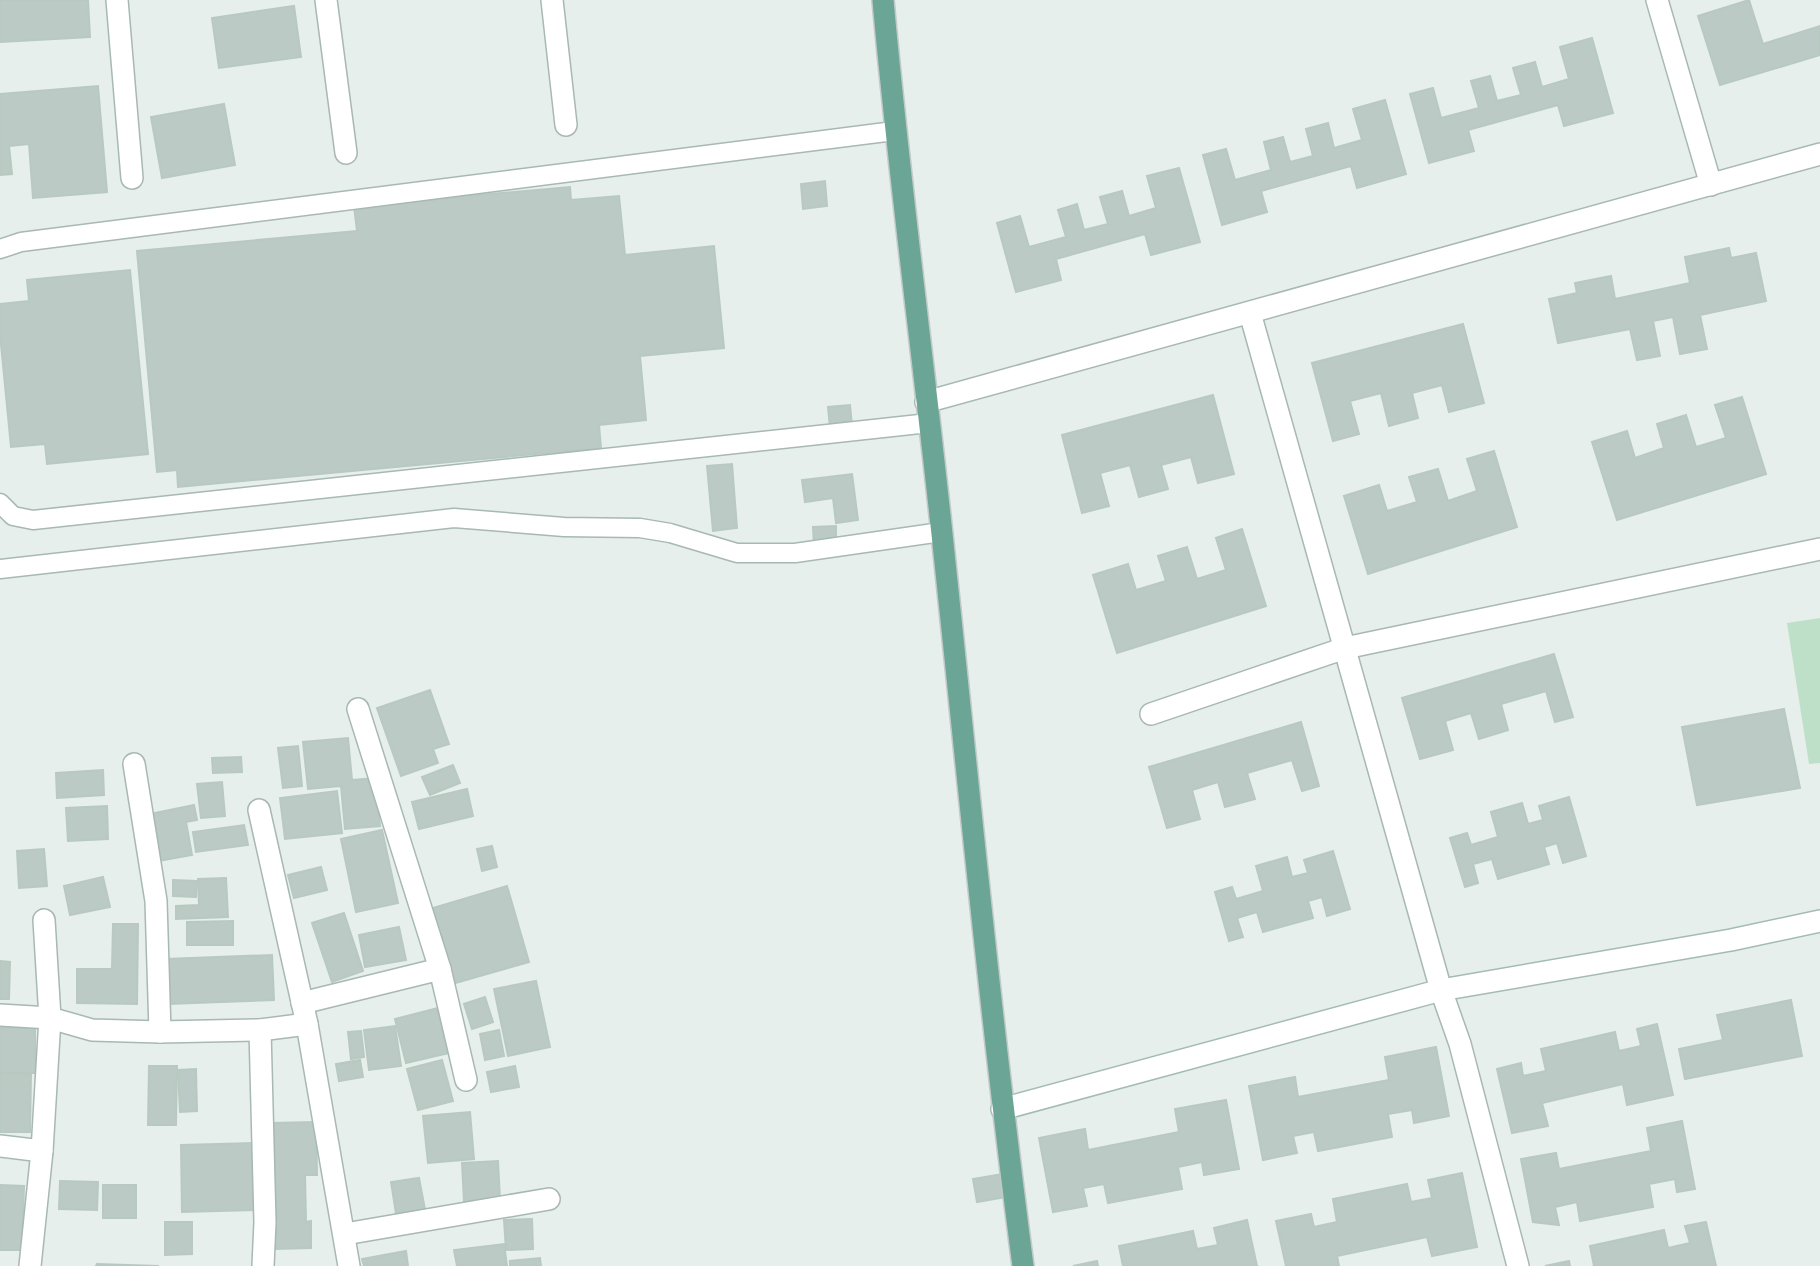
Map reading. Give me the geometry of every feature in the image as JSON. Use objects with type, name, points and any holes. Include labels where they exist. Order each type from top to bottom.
[{"type":"main road","points":[[883,0],[894,131],[942,532],[1002,1109],[1023,1266]]},
{"type":"street","points":[[117,0],[132,178]]},
{"type":"street","points":[[326,0],[346,153]]},
{"type":"street","points":[[552,0],[566,125]]},
{"type":"street","points":[[1657,0],[1711,185]]},
{"type":"street","points":[[928,413],[1250,313],[1820,154]]},
{"type":"street","points":[[1250,313],[1441,990],[1460,1044],[1518,1266]]},
{"type":"street","points":[[1151,714],[1345,648],[1820,549]]},
{"type":"street","points":[[358,709],[440,969],[466,1080]]},
{"type":"street","points":[[134,764],[156,901],[160,1032]]},
{"type":"street","points":[[259,810],[304,1013],[349,1266]]},
{"type":"street","points":[[30,1266],[42,1151],[51,1018],[44,920]]},
{"type":"street","points":[[1002,1109],[1441,990],[1731,940],[1820,921]]},
{"type":"street","points":[[0,1015],[51,1018],[92,1030],[260,1030],[440,969]]},
{"type":"street","points":[[260,1030],[265,1222],[263,1266]]},
{"type":"street","points":[[0,1146],[42,1151]]},
{"type":"street","points":[[345,1234],[549,1199]]},
{"type":"lane","points":[[0,249],[21,242],[894,131]]},
{"type":"lane","points":[[0,503],[13,516],[33,520],[928,413]]},
{"type":"lane","points":[[0,569],[454,518],[564,527],[640,528],[670,533],[737,553],[795,553],[942,532]]},
{"type":"green space","points":[[1820,618],[1820,763],[1809,764],[1787,623]]},
{"type":"building","points":[[0,0],[88,0],[90,37],[0,42]]},
{"type":"building","points":[[1749,0],[1763,44],[1820,26],[1820,55],[1720,85],[1698,16]]},
{"type":"building","points":[[294,6],[301,57],[219,68],[212,18]]},
{"type":"building","points":[[1592,38],[1613,113],[1564,126],[1558,105],[1468,130],[1474,151],[1429,163],[1410,94],[1433,88],[1441,118],[1479,108],[1471,81],[1490,76],[1497,101],[1521,95],[1513,68],[1535,62],[1542,87],[1569,79],[1560,47]]},
{"type":"building","points":[[98,86],[107,192],[33,198],[29,144],[9,146],[12,174],[0,175],[0,94]]},
{"type":"building","points":[[1385,100],[1406,174],[1357,188],[1351,166],[1261,191],[1267,212],[1222,225],[1203,155],[1226,149],[1235,180],[1271,170],[1264,142],[1283,137],[1290,162],[1313,156],[1306,129],[1328,123],[1334,148],[1362,140],[1353,109]]},
{"type":"building","points":[[224,104],[235,165],[162,178],[151,117]]},
{"type":"building","points":[[1179,168],[1200,242],[1151,255],[1145,234],[1056,259],[1061,280],[1016,292],[997,223],[1020,216],[1029,247],[1066,237],[1058,210],[1077,204],[1084,230],[1108,224],[1100,197],[1122,191],[1129,216],[1156,208],[1147,176]]},
{"type":"building","points":[[825,181],[827,206],[803,209],[801,184]]},
{"type":"building","points":[[570,187],[571,200],[619,196],[625,255],[714,246],[724,348],[640,356],[646,420],[599,425],[601,448],[178,487],[177,470],[157,472],[137,251],[357,231],[354,206]]},
{"type":"building","points":[[1729,248],[1731,258],[1756,253],[1766,301],[1700,315],[1707,349],[1680,354],[1673,317],[1653,321],[1660,356],[1637,360],[1630,329],[1558,343],[1549,299],[1577,293],[1575,283],[1611,276],[1615,299],[1690,283],[1685,257]]},
{"type":"building","points":[[130,270],[148,454],[47,464],[45,444],[11,447],[0,334],[0,304],[29,301],[27,280]]},
{"type":"building","points":[[1463,324],[1484,403],[1449,412],[1442,385],[1412,393],[1418,418],[1389,426],[1381,393],[1350,401],[1359,434],[1333,441],[1312,363]]},
{"type":"building","points":[[1213,395],[1234,474],[1198,483],[1191,457],[1161,465],[1168,489],[1139,497],[1130,465],[1100,473],[1109,506],[1082,513],[1062,435]]},
{"type":"building","points":[[1742,397],[1766,474],[1617,520],[1592,442],[1627,431],[1635,458],[1664,448],[1657,424],[1686,415],[1696,447],[1726,438],[1715,405]]},
{"type":"building","points":[[850,405],[852,426],[830,428],[828,407]]},
{"type":"building","points":[[1494,451],[1517,527],[1368,574],[1344,496],[1379,485],[1387,511],[1417,502],[1409,477],[1438,469],[1448,501],[1477,491],[1467,459]]},
{"type":"building","points":[[732,464],[737,528],[713,531],[707,466]]},
{"type":"building","points":[[852,474],[858,520],[836,523],[833,498],[805,502],[802,480]]},
{"type":"building","points":[[836,526],[836,546],[814,547],[813,527]]},
{"type":"building","points":[[1242,529],[1266,606],[1117,653],[1093,575],[1128,564],[1136,590],[1166,581],[1158,556],[1187,547],[1197,579],[1226,570],[1216,538]]},
{"type":"building","points":[[1554,654],[1573,717],[1555,722],[1546,691],[1501,704],[1508,730],[1479,739],[1471,713],[1445,721],[1453,750],[1420,759],[1402,698]]},
{"type":"building","points":[[430,690],[449,744],[433,749],[438,763],[401,776],[377,708]]},
{"type":"building","points":[[1784,709],[1800,788],[1697,805],[1682,727]]},
{"type":"building","points":[[1301,722],[1319,786],[1302,791],[1292,760],[1247,773],[1255,799],[1225,807],[1218,782],[1192,790],[1200,819],[1167,828],[1149,767]]},
{"type":"building","points":[[348,738],[352,780],[375,778],[380,826],[345,829],[341,786],[308,789],[303,742]]},
{"type":"building","points":[[298,746],[302,786],[283,788],[278,748]]},
{"type":"building","points":[[241,757],[242,772],[213,773],[212,758]]},
{"type":"building","points":[[453,765],[460,783],[430,795],[422,777]]},
{"type":"building","points":[[103,770],[104,795],[57,798],[56,773]]},
{"type":"building","points":[[222,782],[225,816],[201,818],[197,784]]},
{"type":"building","points":[[467,789],[473,816],[419,829],[412,802]]},
{"type":"building","points":[[337,791],[342,833],[285,839],[280,798]]},
{"type":"building","points":[[1569,797],[1586,856],[1563,863],[1557,843],[1544,847],[1549,864],[1498,879],[1492,859],[1473,864],[1478,883],[1465,887],[1450,838],[1467,833],[1471,845],[1498,837],[1491,812],[1522,803],[1528,824],[1543,820],[1539,806]]},
{"type":"building","points":[[194,805],[197,820],[186,822],[192,855],[158,861],[150,814]]},
{"type":"building","points":[[107,806],[108,839],[68,841],[66,808]]},
{"type":"building","points":[[244,825],[248,845],[196,852],[193,832]]},
{"type":"building","points":[[382,830],[398,903],[356,912],[341,839]]},
{"type":"building","points":[[492,846],[497,867],[482,871],[477,849]]},
{"type":"building","points":[[44,849],[47,886],[19,888],[17,851]]},
{"type":"building","points":[[1333,851],[1350,909],[1327,916],[1322,897],[1308,901],[1313,918],[1263,932],[1257,912],[1237,918],[1243,937],[1229,941],[1215,892],[1232,887],[1236,899],[1263,891],[1256,866],[1287,857],[1292,877],[1308,873],[1304,860]]},
{"type":"building","points":[[321,867],[327,890],[294,898],[288,875]]},
{"type":"building","points":[[103,877],[110,907],[70,915],[64,886]]},
{"type":"building","points":[[226,878],[228,917],[176,919],[176,906],[199,905],[198,879]]},
{"type":"building","points":[[173,880],[197,881],[196,897],[173,896]]},
{"type":"building","points":[[507,886],[529,962],[452,984],[430,909]]},
{"type":"building","points":[[344,913],[363,971],[332,982],[312,923]]},
{"type":"building","points":[[233,921],[233,945],[187,945],[187,922]]},
{"type":"building","points":[[113,924],[138,924],[137,1004],[77,1003],[77,969],[112,969]]},
{"type":"building","points":[[399,927],[406,960],[365,967],[359,935]]},
{"type":"building","points":[[272,955],[274,1000],[168,1004],[166,959]]},
{"type":"building","points":[[0,961],[10,962],[9,999],[0,999]]},
{"type":"building","points":[[536,981],[550,1047],[508,1056],[494,989]]},
{"type":"building","points":[[485,997],[493,1022],[472,1029],[464,1004]]},
{"type":"building","points":[[1791,1000],[1802,1056],[1685,1079],[1679,1049],[1723,1040],[1717,1015]]},
{"type":"building","points":[[438,1008],[449,1053],[406,1063],[395,1019]]},
{"type":"building","points":[[1657,1024],[1673,1095],[1627,1105],[1623,1084],[1542,1103],[1548,1126],[1512,1133],[1497,1069],[1521,1063],[1523,1076],[1546,1071],[1541,1049],[1615,1032],[1619,1051],[1641,1046],[1637,1029]]},
{"type":"building","points":[[395,1026],[401,1066],[369,1070],[364,1030]]},
{"type":"building","points":[[0,1028],[35,1028],[35,1073],[0,1073]]},
{"type":"building","points":[[499,1030],[504,1056],[485,1060],[480,1034]]},
{"type":"building","points":[[361,1031],[364,1057],[351,1059],[348,1032]]},
{"type":"building","points":[[1436,1047],[1449,1116],[1414,1123],[1412,1110],[1388,1114],[1392,1137],[1318,1151],[1314,1132],[1293,1136],[1297,1153],[1263,1160],[1249,1086],[1295,1077],[1298,1097],[1389,1080],[1385,1057]]},
{"type":"building","points":[[360,1060],[363,1077],[339,1081],[336,1064]]},
{"type":"building","points":[[442,1060],[453,1101],[418,1110],[407,1069]]},
{"type":"building","points":[[149,1066],[177,1066],[176,1125],[148,1125]]},
{"type":"building","points":[[515,1066],[519,1087],[491,1092],[487,1072]]},
{"type":"building","points":[[196,1069],[197,1111],[180,1112],[178,1070]]},
{"type":"building","points":[[0,1074],[31,1074],[30,1132],[0,1132]]},
{"type":"building","points":[[1226,1100],[1239,1169],[1204,1175],[1202,1162],[1178,1167],[1182,1189],[1108,1203],[1104,1184],[1083,1188],[1087,1206],[1053,1212],[1039,1138],[1085,1129],[1088,1150],[1179,1132],[1175,1109]]},
{"type":"building","points":[[470,1112],[474,1159],[428,1163],[423,1116]]},
{"type":"building","points":[[1682,1121],[1695,1189],[1677,1192],[1675,1179],[1649,1184],[1653,1207],[1580,1221],[1577,1202],[1555,1207],[1559,1225],[1533,1222],[1521,1159],[1556,1153],[1559,1169],[1651,1151],[1647,1128]]},
{"type":"building","points":[[316,1122],[317,1175],[305,1175],[306,1222],[311,1221],[311,1248],[274,1249],[272,1123]]},
{"type":"building","points":[[254,1143],[255,1210],[182,1212],[181,1145]]},
{"type":"building","points":[[498,1161],[500,1200],[464,1202],[462,1163]]},
{"type":"building","points":[[1462,1173],[1477,1247],[1432,1256],[1427,1237],[1337,1256],[1339,1266],[1286,1266],[1276,1221],[1311,1214],[1314,1227],[1337,1222],[1333,1199],[1407,1184],[1411,1202],[1432,1198],[1428,1180]]},
{"type":"building","points":[[1003,1174],[1006,1197],[977,1202],[973,1179]]},
{"type":"building","points":[[419,1178],[426,1215],[397,1220],[391,1182]]},
{"type":"building","points":[[60,1181],[98,1182],[97,1210],[59,1209]]},
{"type":"building","points":[[0,1185],[24,1186],[22,1250],[0,1250]]},
{"type":"building","points":[[103,1185],[136,1185],[136,1218],[103,1218]]},
{"type":"building","points":[[532,1219],[533,1249],[506,1250],[504,1220]]},
{"type":"building","points":[[1247,1220],[1257,1266],[1123,1266],[1119,1246],[1193,1231],[1197,1249],[1218,1245],[1214,1228]]},
{"type":"building","points":[[165,1222],[192,1222],[192,1254],[165,1255]]},
{"type":"building","points":[[1706,1222],[1716,1266],[1594,1266],[1590,1246],[1664,1230],[1668,1248],[1690,1243],[1685,1226]]},
{"type":"building","points":[[504,1244],[507,1266],[457,1266],[454,1250]]},
{"type":"building","points":[[406,1251],[408,1266],[364,1266],[362,1259]]},
{"type":"building","points":[[540,1258],[541,1266],[510,1266],[510,1261]]},
{"type":"building","points":[[1097,1261],[1098,1266],[1073,1266]]},
{"type":"building","points":[[1569,1261],[1570,1266],[1545,1266]]},
{"type":"building","points":[[97,1264],[159,1266],[96,1266]]}]
